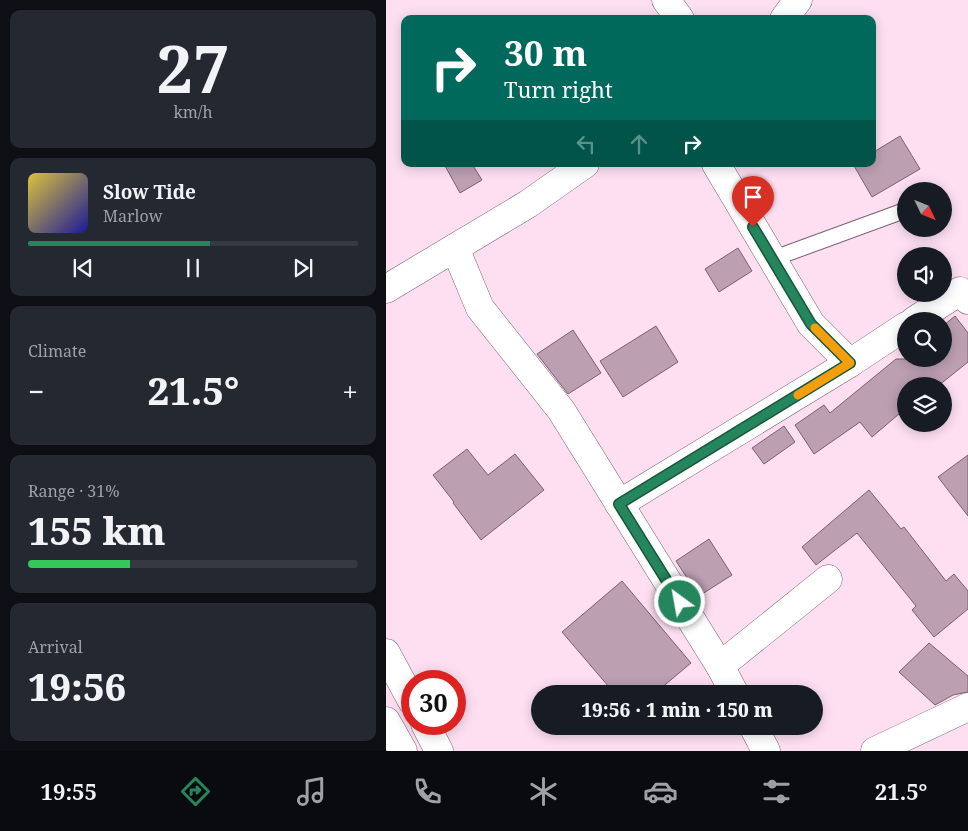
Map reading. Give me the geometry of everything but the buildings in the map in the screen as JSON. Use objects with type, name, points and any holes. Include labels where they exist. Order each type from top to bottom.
[{"type":"main road","points":[[666,0],[677,15]]},
{"type":"main road","points":[[386,289],[528,204],[581,167]]},
{"type":"main road","points":[[718,167],[811,324],[850,363]]},
{"type":"main road","points":[[455,248],[480,308],[561,410],[730,685]]},
{"type":"main road","points":[[928,312],[960,291],[968,300]]},
{"type":"main road","points":[[619,504],[850,363],[897,332]]},
{"type":"main road","points":[[720,666],[828,579]]},
{"type":"main road","points":[[386,653],[401,681]]},
{"type":"main road","points":[[875,751],[968,707]]},
{"type":"main road","points":[[387,726],[403,751]]},
{"type":"main road","points":[[431,735],[440,751]]},
{"type":"lane","points":[[790,11],[815,0]]},
{"type":"lane","points":[[772,258],[897,213]]},
{"type":"slow traffic","points":[[798,395],[850,363],[815,328]]},
{"type":"route","points":[[680,602],[619,504],[850,363],[811,324],[753,227]]}]
